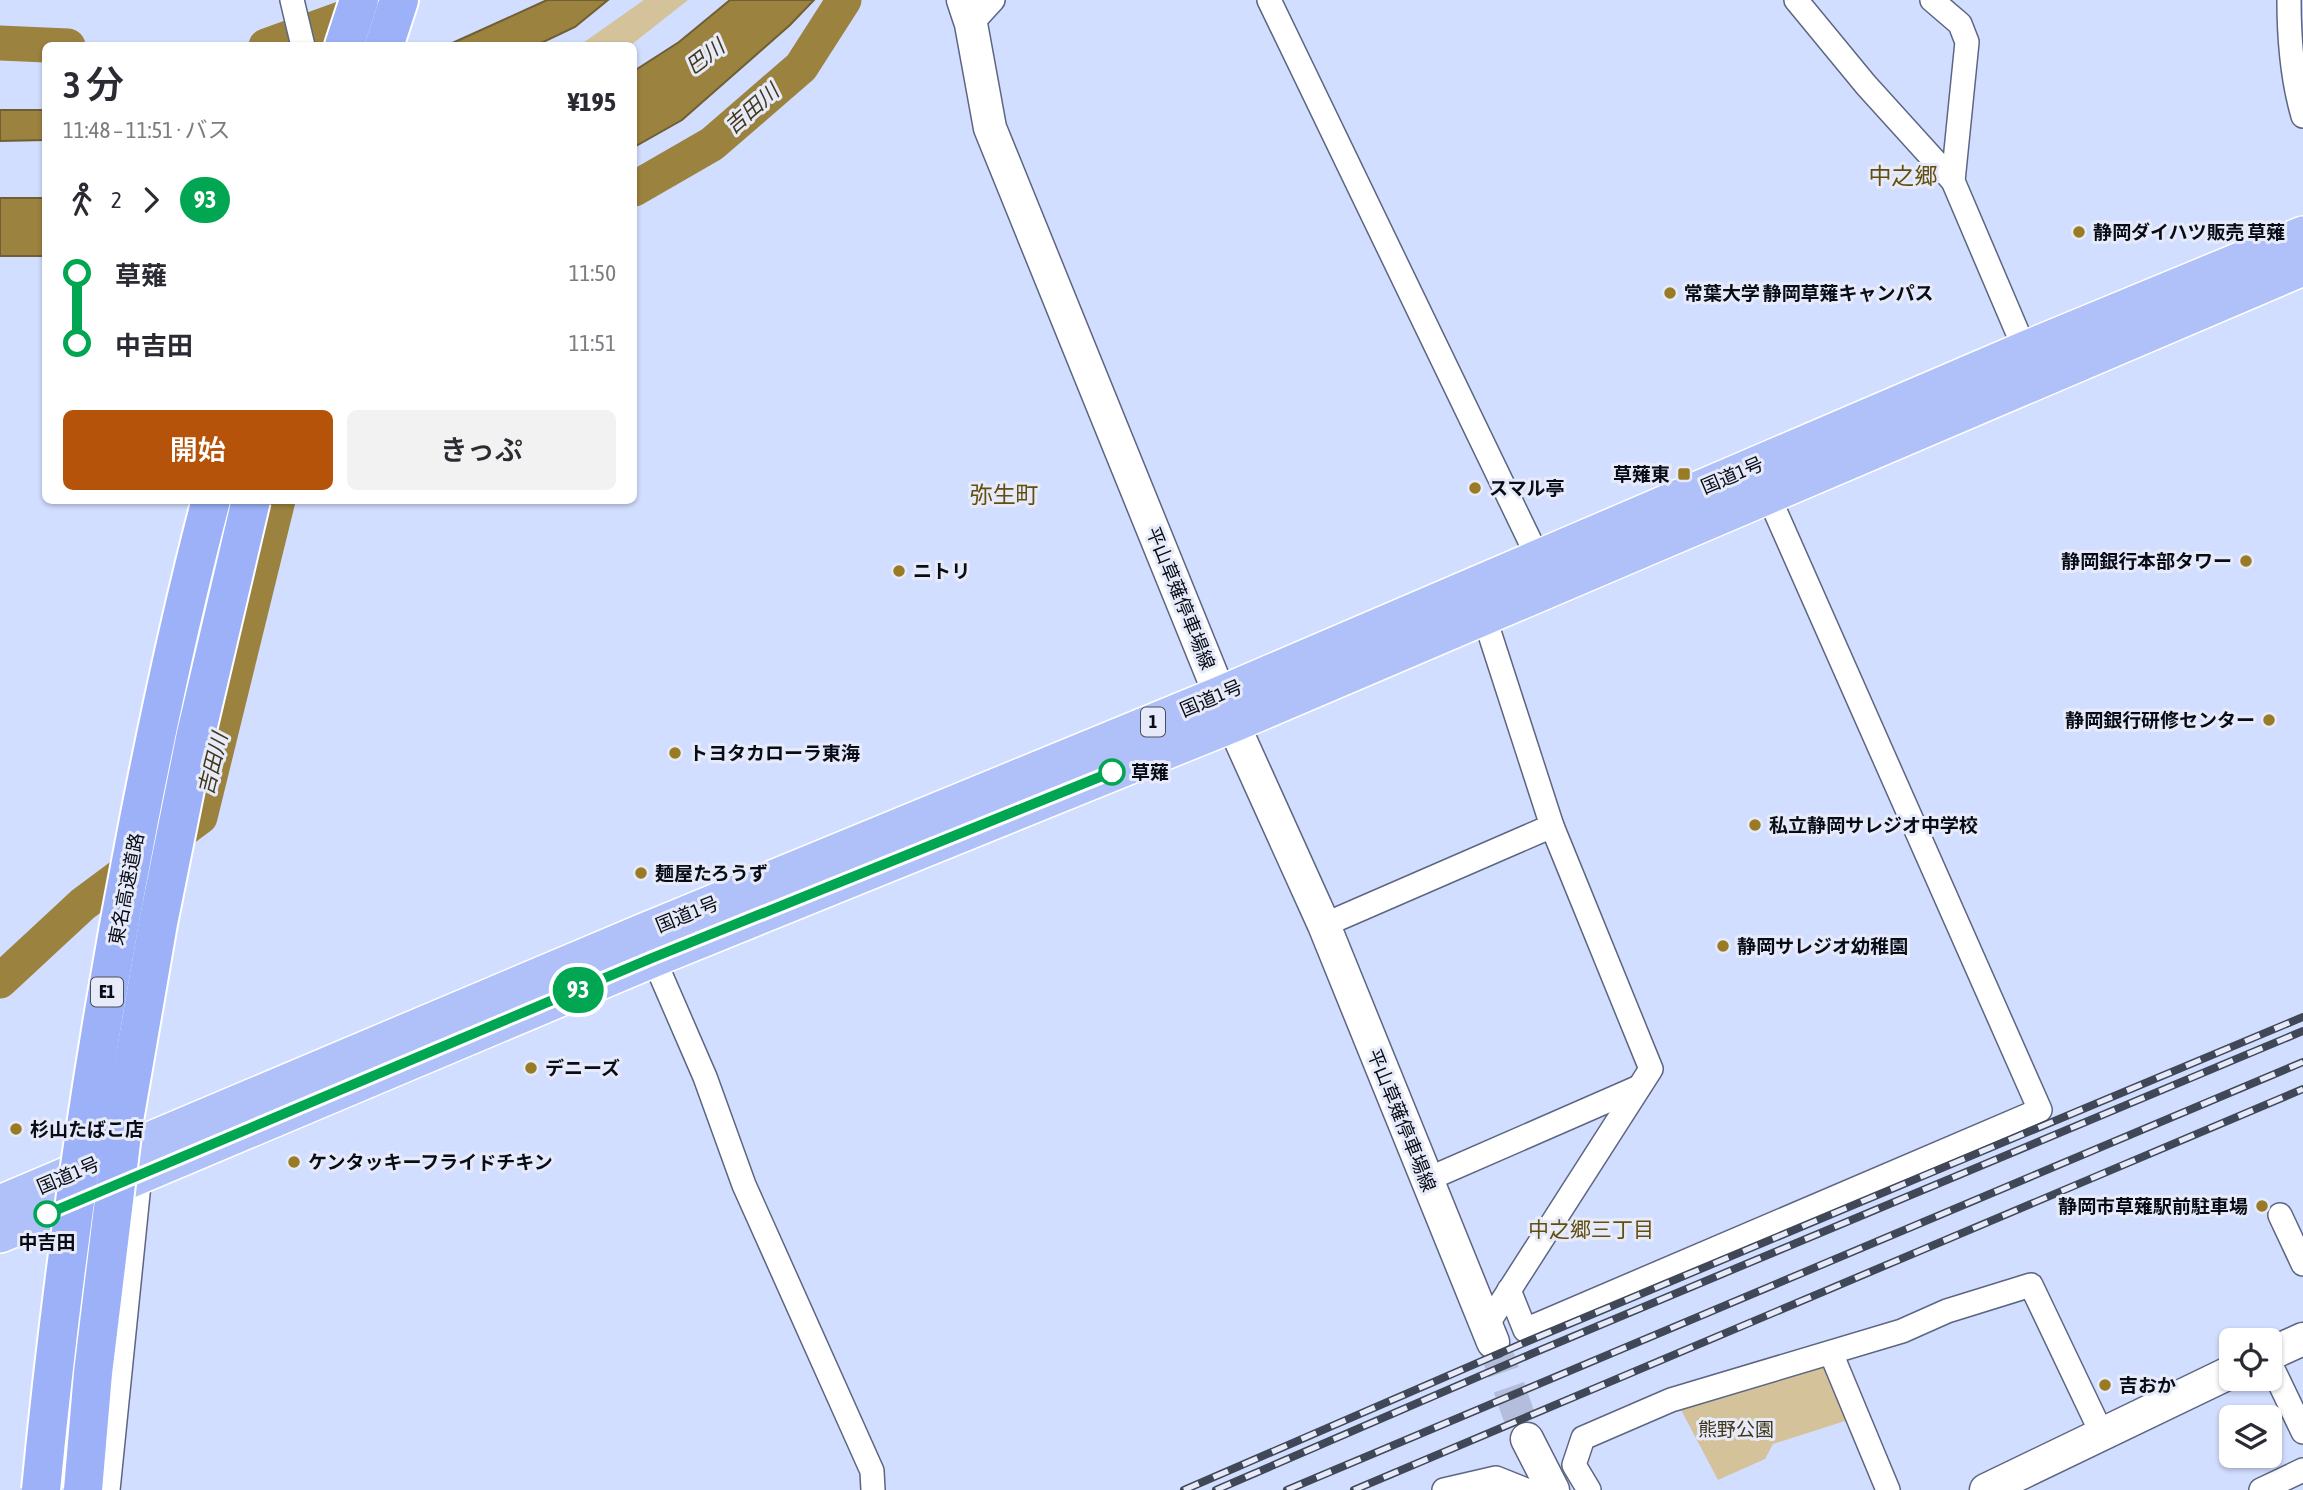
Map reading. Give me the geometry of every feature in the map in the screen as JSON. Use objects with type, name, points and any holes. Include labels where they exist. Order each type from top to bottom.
[{"type":"highway","points":[[345,42],[359,0]]},
{"type":"highway","points":[[385,42],[400,0]]},
{"type":"highway","name":"国道1号","points":[[0,1204],[648,945],[1227,709],[1545,573],[2025,350],[2303,235]]},
{"type":"highway","name":"国道1号","points":[[1227,709],[1485,616],[1545,573],[1768,495],[2303,267]]},
{"type":"highway","name":"東名高速道路","points":[[41,1490],[54,1360],[84,1128],[115,945],[159,723],[210,504]]},
{"type":"highway","name":"東名高速道路","points":[[83,1490],[93,1373],[128,1099],[158,923],[196,734],[250,504]]},
{"type":"highway","name":"国道1号","points":[[0,1234],[140,1174],[648,945]]},
{"type":"main road","name":"平山草薙停車場線","points":[[967,12],[990,128],[1227,709],[1324,925],[1490,1333]]},
{"type":"main road","points":[[2282,1349],[2303,1339]]},
{"type":"main road","points":[[1986,1490],[2219,1379]]},
{"type":"main road","points":[[1527,1439],[1553,1490]]},
{"type":"street","points":[[967,12],[993,0]]},
{"type":"street","points":[[1269,0],[1545,573]]},
{"type":"street","points":[[1796,0],[1866,85],[1953,181],[2025,350]]},
{"type":"street","points":[[1932,0],[1960,24],[1967,42],[1953,181]]},
{"type":"street","points":[[2289,0],[2292,60],[2303,116]]},
{"type":"street","points":[[294,8],[302,42]]},
{"type":"street","points":[[1509,1290],[1525,1330],[2040,1110],[1768,495]]},
{"type":"street","points":[[1485,616],[1552,826],[1651,1069],[1509,1290],[1490,1333]]},
{"type":"street","points":[[1324,925],[1552,826]]},
{"type":"street","points":[[648,945],[705,1077],[744,1185],[872,1471],[873,1490]]},
{"type":"street","points":[[1426,1180],[1639,1087]]},
{"type":"street","points":[[108,1490],[140,1174]]},
{"type":"street","points":[[2280,1215],[2303,1265]]},
{"type":"street","points":[[1589,1490],[1574,1465],[1583,1438],[1671,1400],[1902,1331],[1947,1311],[2031,1285],[2102,1434]]},
{"type":"street","points":[[1831,1353],[1888,1490]]},
{"type":"street","points":[[2282,1388],[2303,1432]]},
{"type":"street","points":[[2261,1490],[2303,1470]]},
{"type":"street","points":[[1444,1490],[1496,1478],[1526,1490]]},
{"type":"green space","points":[[644,0],[688,0],[635,42],[584,42]]},
{"type":"green space","name":"熊野公園","points":[[1821,1361],[1848,1420],[1773,1444],[1765,1459],[1718,1480],[1679,1406]]},
{"type":"water","points":[[547,0],[608,0],[575,27],[543,42],[455,42]]},
{"type":"water","name":"巴川","points":[[730,0],[814,0],[790,25],[682,120],[637,145],[637,69],[679,42]]},
{"type":"water","points":[[0,110],[42,110],[42,140],[0,141]]},
{"type":"water","points":[[0,198],[42,198],[42,256],[0,256]]},
{"type":"waterway","name":"吉田川","points":[[637,187],[712,144],[801,67],[844,0]]},
{"type":"waterway","points":[[277,42],[374,7]]},
{"type":"waterway","points":[[0,43],[42,45]]},
{"type":"waterway","name":"吉田川","points":[[0,981],[83,904],[200,817],[277,504]]},
{"type":"tunnel","points":[[1493,1342],[1527,1439]]},
{"type":"railway","points":[[1184,1490],[1526,1342],[2303,1017]]},
{"type":"railway","points":[[1216,1490],[1531,1354],[2303,1031]]},
{"type":"railway","points":[[1287,1490],[2303,1062]]},
{"type":"railway","points":[[1354,1490],[2303,1089]]},
{"type":"bus line","name":"93","points":[[47,1214],[652,958],[1112,772]]},
{"type":"place","name":"静岡ダイハツ販売 草薙","points":[[2079,232]]},
{"type":"place","name":"常葉大学 静岡草薙キャンパス","points":[[1670,293]]},
{"type":"place","name":"草薙東","points":[[1684,474]]},
{"type":"place","name":"スマル亭","points":[[1475,488]]},
{"type":"place","name":"静岡銀行本部タワー","points":[[2246,561]]},
{"type":"place","name":"ニトリ","points":[[899,571]]},
{"type":"place","name":"静岡銀行研修センター","points":[[2269,720]]},
{"type":"place","name":"トヨタカローラ東海","points":[[675,753]]},
{"type":"place","name":"草薙","points":[[1112,772]]},
{"type":"place","name":"私立静岡サレジオ中学校","points":[[1755,825]]},
{"type":"place","name":"麺屋たろうず","points":[[641,873]]},
{"type":"place","name":"静岡サレジオ幼稚園","points":[[1723,946]]},
{"type":"place","name":"デニーズ","points":[[531,1068]]},
{"type":"place","name":"杉山たばこ店","points":[[16,1129]]},
{"type":"place","name":"ケンタッキーフライドチキン","points":[[294,1162]]},
{"type":"place","name":"静岡市草薙駅前駐車場","points":[[2262,1206]]},
{"type":"place","name":"中吉田","points":[[47,1214]]},
{"type":"place","name":"吉おか","points":[[2105,1385]]},
{"type":"district","name":"中之郷","points":[[1903,176]]},
{"type":"district","name":"弥生町","points":[[1004,495]]},
{"type":"district","name":"中之郷三丁目","points":[[1591,1230]]}]
